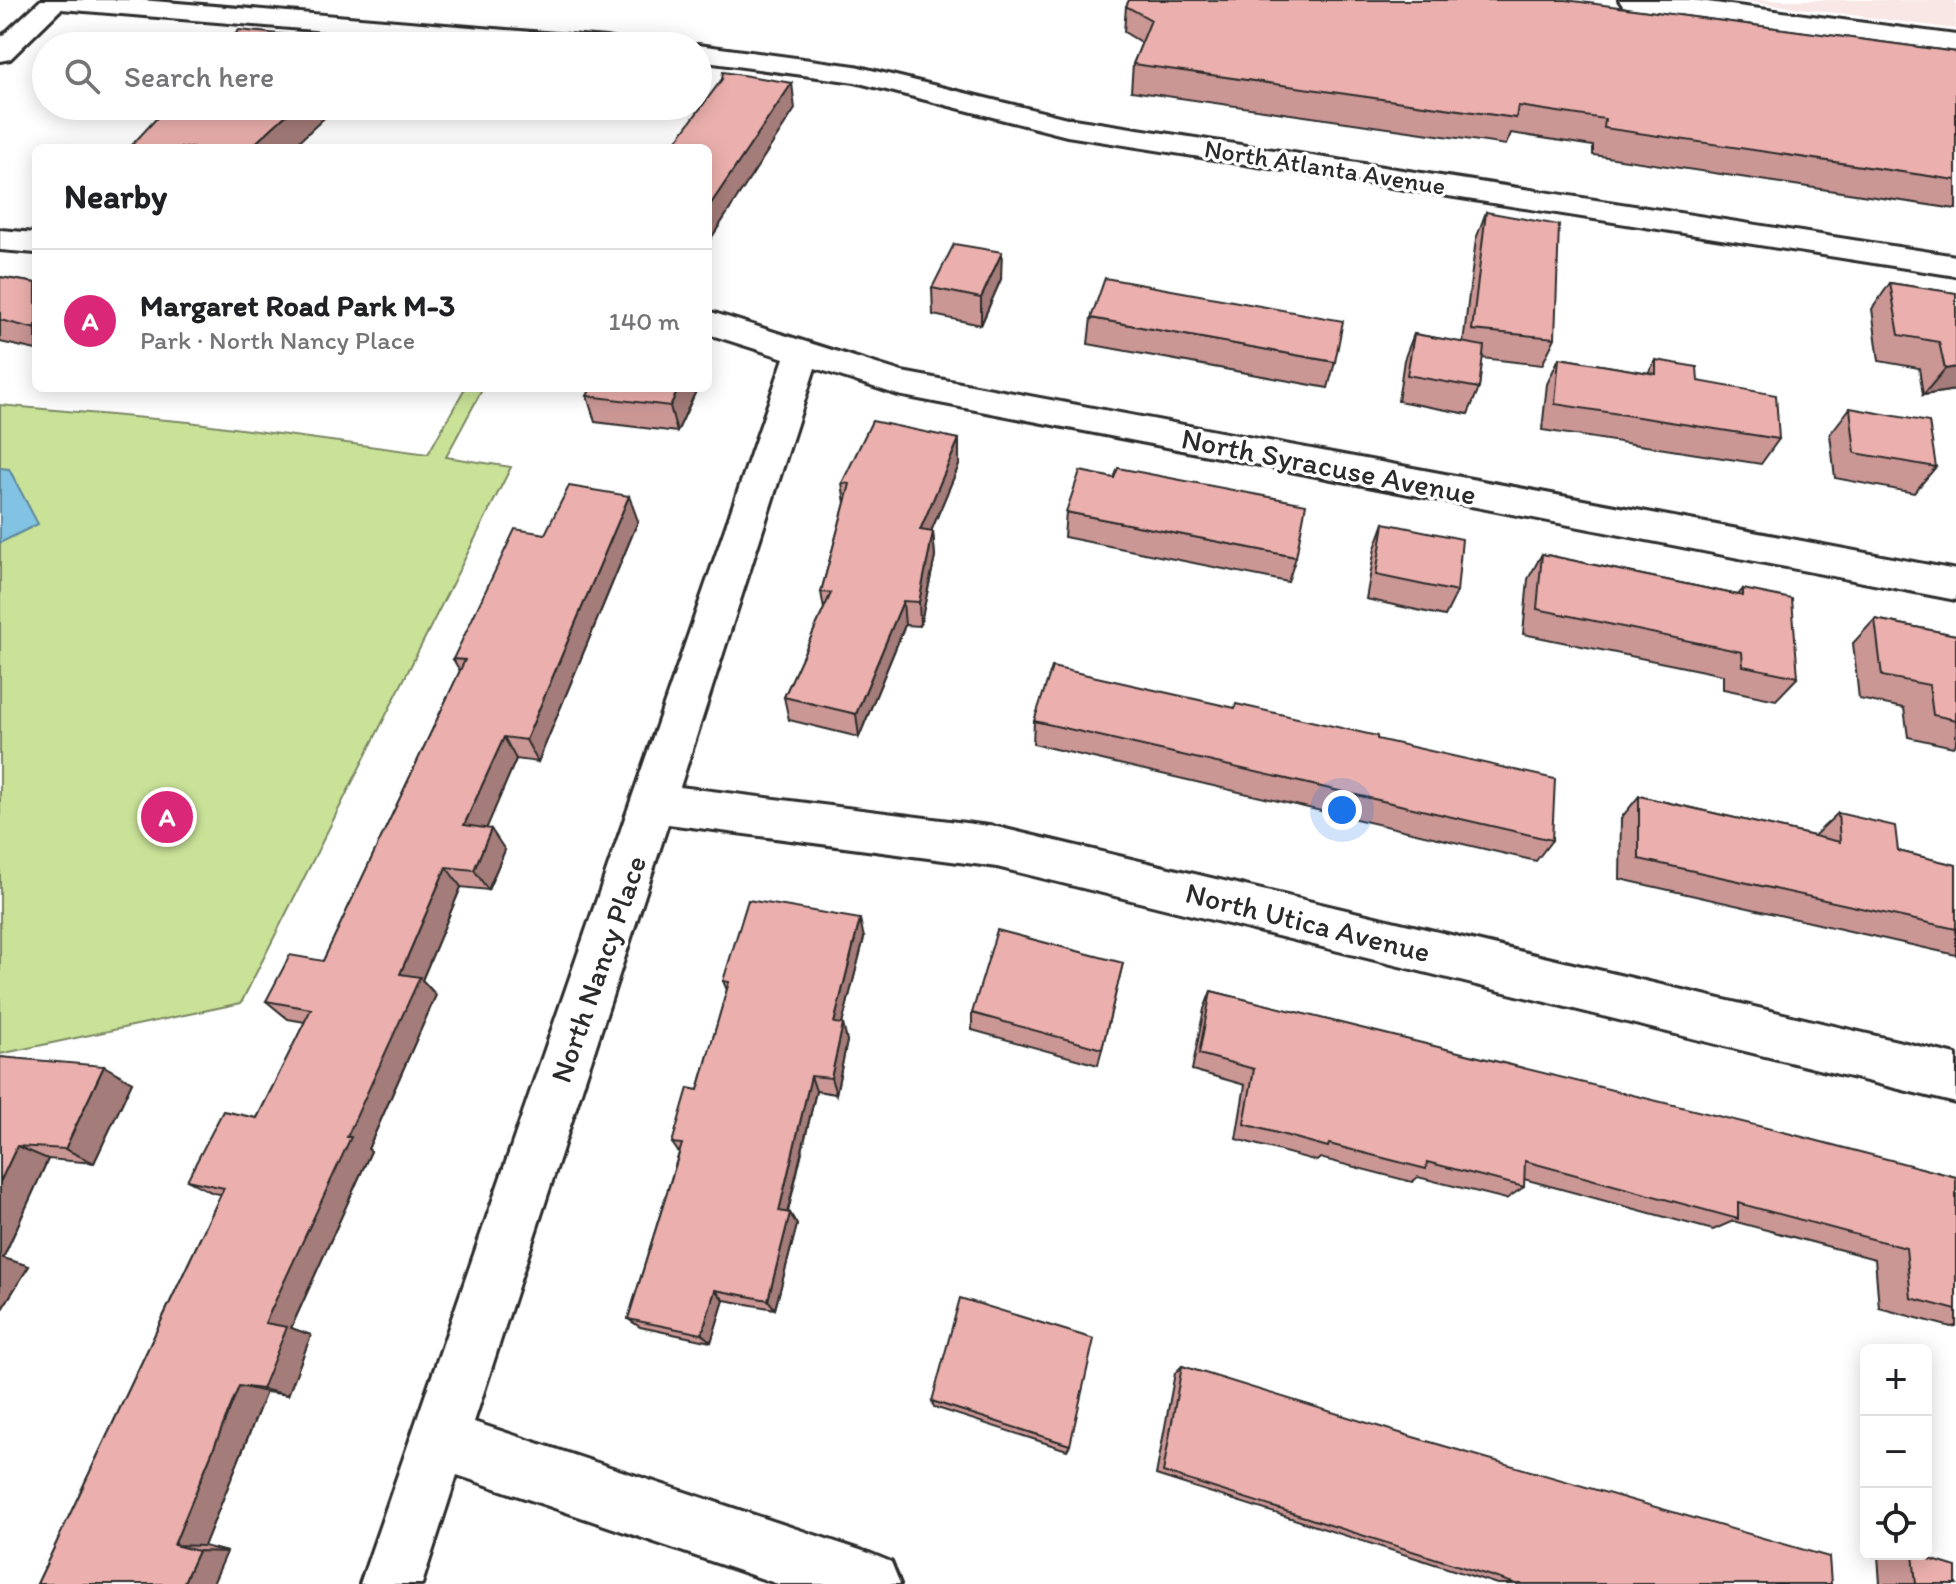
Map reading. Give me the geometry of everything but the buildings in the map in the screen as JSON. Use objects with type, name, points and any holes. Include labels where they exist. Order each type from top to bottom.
[{"type":"street","points":[[1632,0],[1956,43]]},
{"type":"street","points":[[0,53],[55,1],[435,32]]},
{"type":"street","name":"North Atlanta Avenue","points":[[712,54],[855,74],[1067,127],[1956,266]]},
{"type":"street","points":[[0,240],[32,243]]},
{"type":"street","name":"North Syracuse Avenue","points":[[712,323],[898,383],[1956,585]]},
{"type":"street","name":"North Nancy Place","points":[[391,1584],[803,353]]},
{"type":"street","name":"North Utica Avenue","points":[[653,803],[997,847],[1956,1079]]},
{"type":"street","points":[[440,1440],[869,1584]]},
{"type":"shaded area","points":[[1738,0],[1956,0],[1956,29]]},
{"type":"green space","points":[[463,392],[481,392],[446,457],[511,467],[241,1003],[0,1054],[0,405],[189,422],[428,454]]},
{"type":"water","points":[[0,468],[9,469],[38,524],[0,543]]},
{"type":"place","name":"Margaret Road Park M-3","points":[[167,817]]}]
